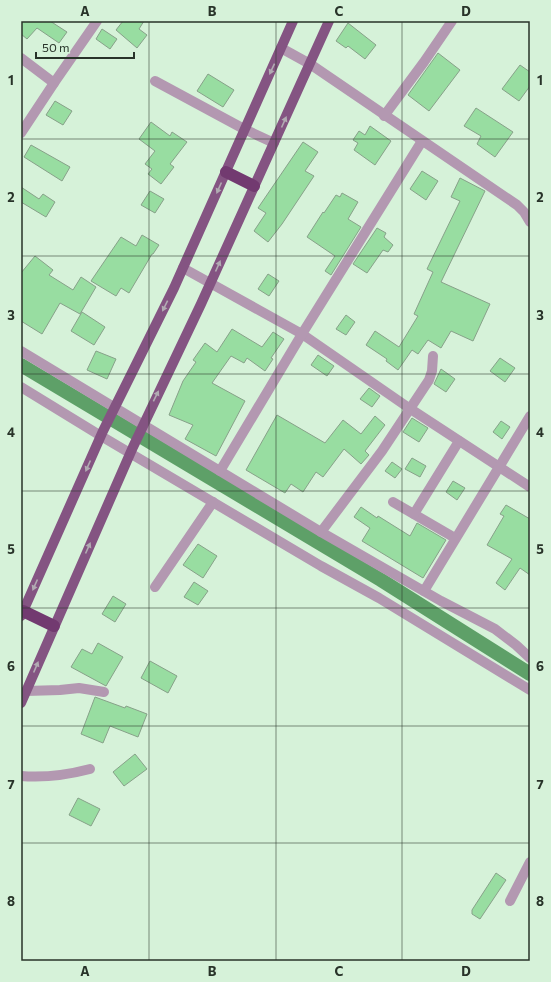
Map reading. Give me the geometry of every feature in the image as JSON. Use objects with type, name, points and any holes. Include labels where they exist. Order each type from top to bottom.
[{"type":"highway","points":[[226,172],[254,186]]},
{"type":"highway","points":[[22,613],[54,626]]},
{"type":"main road","points":[[22,613],[102,434],[183,268],[244,129],[294,21]]},
{"type":"main road","points":[[21,703],[131,450],[210,282],[329,21]]},
{"type":"street","points":[[21,133],[54,82],[97,21]]},
{"type":"street","points":[[384,116],[452,21]]},
{"type":"street","points":[[281,48],[310,64],[384,116],[517,205],[524,212],[530,222]]},
{"type":"street","points":[[21,58],[54,82]]},
{"type":"street","points":[[155,81],[244,129],[274,143]]},
{"type":"street","points":[[220,471],[302,334],[422,141]]},
{"type":"street","points":[[183,268],[302,334],[410,408],[530,487]]},
{"type":"street","points":[[21,352],[141,428],[220,471],[321,532],[494,630],[516,645],[530,658]]},
{"type":"street","points":[[321,532],[382,451],[429,380],[432,372],[433,356]]},
{"type":"street","points":[[21,387],[131,450],[212,502],[320,566],[379,598],[530,690]]},
{"type":"street","points":[[424,591],[530,416]]},
{"type":"street","points":[[414,514],[459,440]]},
{"type":"street","points":[[155,587],[212,502]]},
{"type":"street","points":[[393,502],[455,538]]},
{"type":"street","points":[[26,691],[79,688],[104,692]]},
{"type":"street","points":[[21,776],[33,777],[90,770]]},
{"type":"street","points":[[510,901],[530,862]]},
{"type":"building","points":[[21,21],[50,21],[67,32],[59,43],[37,28],[27,39],[21,34]]},
{"type":"building","points":[[123,21],[144,21],[139,29],[147,35],[137,48],[116,30]]},
{"type":"building","points":[[348,23],[376,45],[365,59],[348,46],[346,48],[336,41]]},
{"type":"building","points":[[102,29],[117,39],[110,49],[96,39]]},
{"type":"building","points":[[438,53],[460,70],[429,111],[408,95]]},
{"type":"building","points":[[520,65],[530,72],[530,86],[519,101],[502,89]]},
{"type":"building","points":[[208,74],[234,90],[223,107],[197,91]]},
{"type":"building","points":[[55,101],[72,111],[63,125],[46,115]]},
{"type":"building","points":[[476,108],[513,132],[495,157],[477,144],[481,136],[464,126]]},
{"type":"building","points":[[151,122],[170,136],[172,132],[187,142],[170,164],[174,167],[161,184],[148,174],[152,169],[145,164],[155,151],[139,139]]},
{"type":"building","points":[[370,126],[391,141],[375,165],[354,150],[358,143],[353,140],[359,131],[365,135]]},
{"type":"building","points":[[303,142],[318,152],[305,171],[314,176],[268,242],[254,231],[266,213],[258,208]]},
{"type":"building","points":[[31,145],[70,167],[62,181],[24,157]]},
{"type":"building","points":[[422,171],[438,181],[426,200],[410,189]]},
{"type":"building","points":[[460,178],[485,191],[441,282],[490,304],[473,341],[451,331],[441,348],[428,340],[418,354],[412,350],[398,370],[386,361],[387,359],[366,345],[375,331],[399,347],[418,316],[414,314],[433,272],[427,269],[460,201],[451,197]]},
{"type":"building","points":[[21,187],[39,199],[43,194],[55,202],[46,217],[21,202]]},
{"type":"building","points":[[150,191],[164,199],[155,213],[141,205]]},
{"type":"building","points":[[342,193],[358,202],[348,219],[361,227],[331,275],[325,271],[335,256],[307,237],[336,195],[340,197]]},
{"type":"building","points":[[377,228],[386,233],[384,237],[393,245],[388,252],[383,250],[367,273],[353,264]]},
{"type":"building","points":[[142,235],[159,245],[129,293],[121,288],[116,296],[91,281],[121,237],[136,246]]},
{"type":"building","points":[[35,256],[53,270],[49,275],[73,290],[81,277],[96,287],[80,314],[60,303],[42,334],[21,321],[21,273]]},
{"type":"building","points":[[268,274],[279,281],[269,296],[258,289]]},
{"type":"building","points":[[82,312],[105,327],[94,345],[71,331]]},
{"type":"building","points":[[346,315],[355,322],[346,335],[336,329]]},
{"type":"building","points":[[232,329],[262,347],[273,332],[284,339],[271,358],[273,359],[265,371],[247,358],[244,363],[231,356],[212,383],[245,401],[216,456],[185,439],[193,425],[169,415],[183,381],[196,362],[193,360],[205,343],[217,352]]},
{"type":"building","points":[[96,351],[116,359],[107,379],[87,370]]},
{"type":"building","points":[[318,355],[334,366],[327,376],[311,365]]},
{"type":"building","points":[[500,358],[515,368],[505,382],[490,371]]},
{"type":"building","points":[[441,369],[455,379],[446,392],[434,384]]},
{"type":"building","points":[[369,388],[380,396],[372,407],[360,399]]},
{"type":"building","points":[[277,415],[325,443],[343,420],[361,434],[375,416],[385,425],[365,451],[369,455],[361,464],[344,449],[323,477],[316,472],[303,492],[291,484],[285,493],[246,470]]},
{"type":"building","points":[[412,418],[428,428],[419,442],[403,432]]},
{"type":"building","points":[[501,421],[510,427],[502,439],[493,432]]},
{"type":"building","points":[[412,458],[426,466],[420,477],[405,469]]},
{"type":"building","points":[[392,462],[402,469],[395,478],[385,471]]},
{"type":"building","points":[[453,481],[465,488],[457,500],[446,492]]},
{"type":"building","points":[[506,505],[530,519],[530,575],[520,568],[505,590],[496,583],[512,559],[487,545],[504,516],[500,514]]},
{"type":"building","points":[[361,507],[377,518],[378,516],[410,536],[417,523],[446,540],[423,578],[362,541],[370,528],[354,517]]},
{"type":"building","points":[[198,544],[217,556],[203,578],[183,565]]},
{"type":"building","points":[[194,582],[208,591],[198,605],[184,597]]},
{"type":"building","points":[[113,596],[126,604],[115,622],[102,614]]},
{"type":"building","points":[[98,643],[123,657],[106,686],[71,667],[82,649],[92,654]]},
{"type":"building","points":[[150,661],[177,676],[168,693],[141,678]]},
{"type":"building","points":[[95,697],[147,714],[138,737],[110,726],[103,743],[81,734]]},
{"type":"building","points":[[135,754],[147,769],[124,786],[113,772]]},
{"type":"building","points":[[78,798],[100,809],[91,826],[69,815]]},
{"type":"building","points":[[496,873],[506,880],[480,919],[472,914],[472,910]]},
{"type":"waterway","points":[[21,365],[381,580],[530,674]]}]
